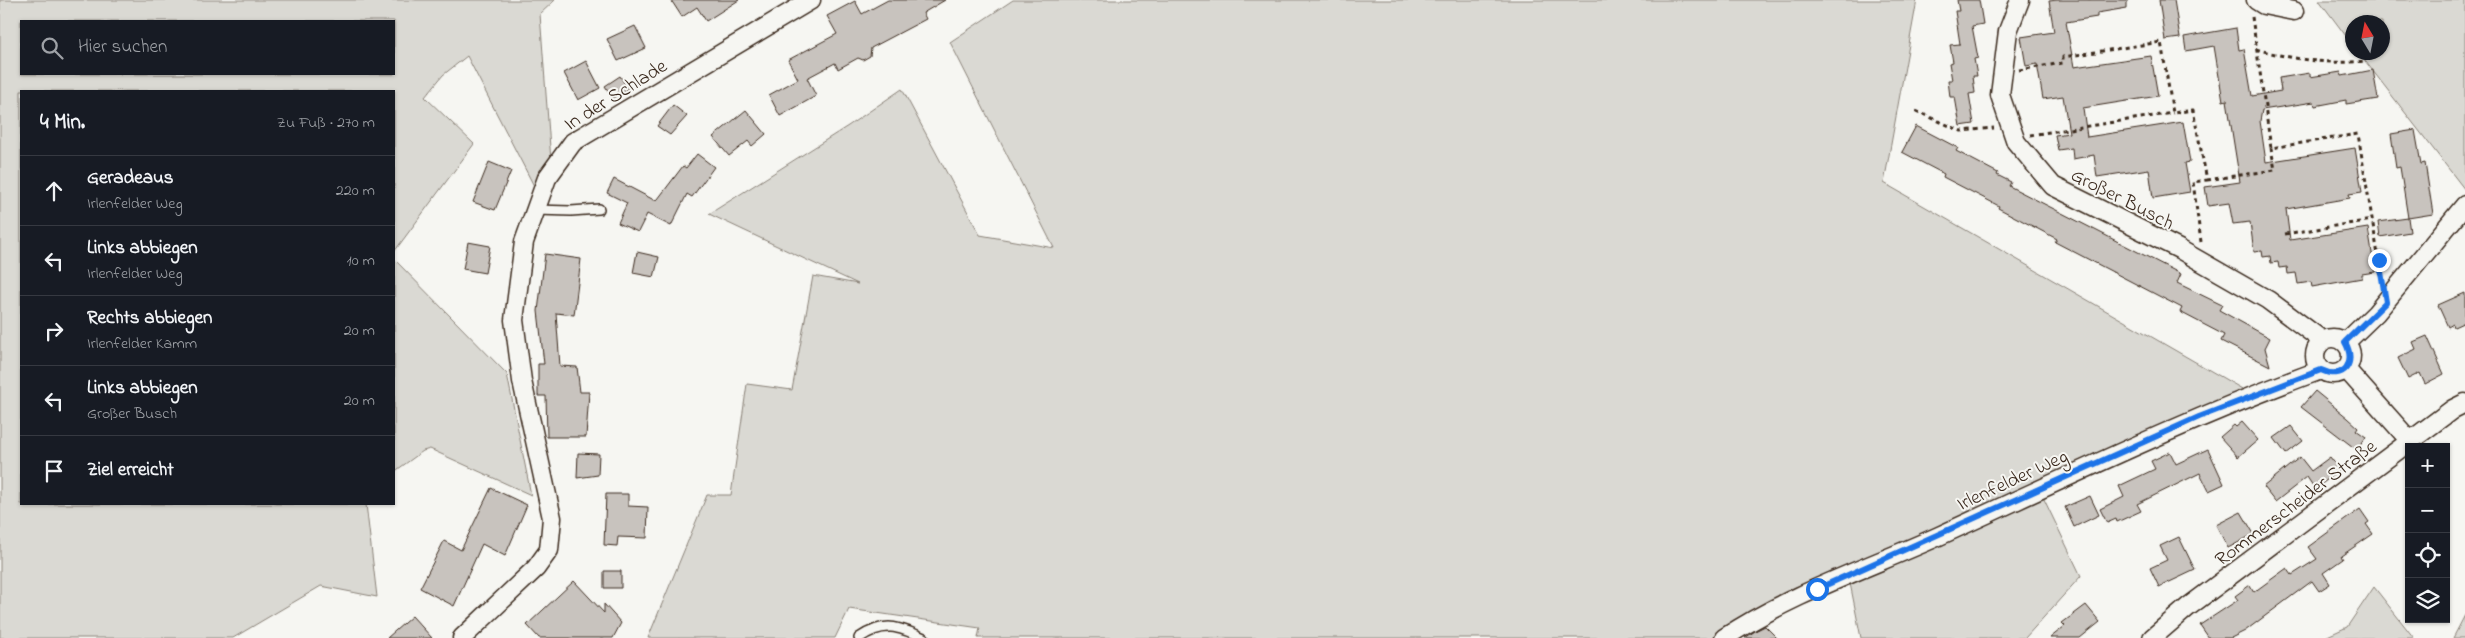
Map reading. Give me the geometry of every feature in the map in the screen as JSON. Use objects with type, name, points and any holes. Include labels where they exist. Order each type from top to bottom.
[{"type":"street","name":"In der Schlade","points":[[462,638],[536,568],[549,550],[552,518],[522,381],[514,320],[524,242],[547,178],[573,142],[811,0]]},
{"type":"street","name":"Großer Busch","points":[[2020,0],[2016,6],[2008,31],[2000,95],[2016,142],[2053,186],[2205,264],[2268,300],[2323,341]]},
{"type":"street","points":[[2253,5],[2264,5],[2294,11]]},
{"type":"street","points":[[2345,342],[2386,302],[2465,205]]},
{"type":"street","points":[[2321,370],[2316,363],[2317,347],[2323,341],[2330,338],[2345,342],[2350,351],[2350,362],[2346,368],[2411,442]]},
{"type":"street","name":"Irlenfelder Weg","points":[[1724,638],[1745,624],[1817,589],[2199,417],[2321,370],[2337,374],[2346,368]]},
{"type":"street","name":"Rommerscheider Straße","points":[[2152,638],[2188,607],[2453,409],[2465,403]]},
{"type":"lane","points":[[535,210],[571,211],[599,209]]},
{"type":"lane","points":[[859,638],[875,627],[903,628],[924,638]]},
{"type":"path","points":[[2205,264],[2192,182],[2275,170],[2256,49],[2253,5]]},
{"type":"path","points":[[2003,72],[2064,63],[2063,57],[2161,42],[2173,113]]},
{"type":"path","points":[[2256,49],[2342,64],[2364,61]]},
{"type":"path","points":[[1916,111],[1961,132],[2012,132],[2193,110],[2207,180]]},
{"type":"path","points":[[2271,148],[2358,134],[2386,302]]},
{"type":"path","points":[[2285,234],[2372,220]]},
{"type":"shaded area","points":[[0,0],[555,0],[540,14],[551,161],[534,186],[467,56],[443,75],[425,97],[474,144],[395,251],[395,90],[20,90],[20,505],[366,505],[377,597],[321,586],[233,638],[0,638]]},
{"type":"shaded area","points":[[1013,0],[1917,0],[1884,183],[2244,390],[2105,452],[1717,638],[978,638],[980,628],[849,609],[835,638],[648,638],[707,495],[731,495],[747,384],[792,390],[813,276],[858,284],[709,214],[848,126],[902,89],[980,235],[1054,248],[950,42]]},
{"type":"shaded area","points":[[2319,0],[2465,0],[2465,190],[2364,60],[2390,60],[2390,15],[2345,15],[2345,35]]},
{"type":"shaded area","points":[[395,260],[507,374],[531,495],[430,449],[423,451],[395,471]]},
{"type":"shaded area","points":[[2042,495],[2081,576],[2025,638],[1861,638],[1850,583]]},
{"type":"shaded area","points":[[2374,587],[2414,638],[2323,638],[2347,627]]},
{"type":"shaded area","points":[[2465,615],[2465,638],[2453,638]]},
{"type":"building","points":[[671,0],[739,0],[706,21],[697,7],[682,17]]},
{"type":"building","points":[[888,0],[945,0],[923,13],[926,19],[871,48],[870,56],[863,60],[858,58],[838,69],[835,63],[807,78],[816,96],[780,116],[769,95],[798,79],[788,60],[837,34],[827,16],[855,1],[862,14]]},
{"type":"building","points":[[1957,0],[1979,0],[1983,24],[1972,26],[1978,58],[1974,59],[1977,76],[1973,76],[1975,93],[1969,94],[1974,124],[1960,126],[1955,97],[1950,97],[1948,80],[1952,80],[1949,63],[1953,62],[1950,45],[1960,44],[1955,11],[1959,11]]},
{"type":"building","points":[[2127,0],[2127,8],[2097,13],[2097,17],[2066,22],[2074,67],[2151,56],[2158,96],[2083,108],[2087,137],[2183,122],[2190,162],[2185,163],[2190,192],[2153,198],[2149,169],[2097,177],[2094,155],[2073,159],[2072,148],[2058,150],[2055,135],[2069,133],[2063,96],[2043,99],[2037,64],[2026,66],[2021,37],[2054,32],[2049,1]]},
{"type":"building","points":[[2159,0],[2174,0],[2180,38],[2165,40]]},
{"type":"building","points":[[635,26],[646,48],[618,61],[607,39]]},
{"type":"building","points":[[2236,28],[2239,50],[2244,49],[2252,96],[2281,91],[2279,78],[2310,73],[2310,77],[2341,72],[2342,76],[2373,70],[2378,99],[2346,104],[2346,100],[2315,106],[2314,102],[2262,110],[2260,121],[2266,162],[2355,148],[2362,192],[2349,194],[2350,198],[2286,209],[2290,240],[2368,228],[2375,272],[2362,274],[2362,278],[2312,287],[2311,282],[2298,284],[2296,273],[2288,274],[2287,267],[2279,268],[2278,262],[2271,263],[2270,256],[2263,257],[2262,251],[2254,252],[2250,222],[2233,224],[2229,203],[2208,206],[2205,187],[2240,182],[2227,100],[2223,101],[2214,46],[2186,51],[2184,37]]},
{"type":"building","points":[[586,61],[600,88],[578,100],[564,73]]},
{"type":"building","points":[[620,76],[628,89],[613,98],[605,86]]},
{"type":"building","points":[[673,105],[687,116],[670,135],[657,126]]},
{"type":"building","points":[[746,110],[766,134],[752,146],[748,141],[729,156],[713,137]]},
{"type":"building","points":[[1916,126],[1958,148],[1956,151],[1998,173],[1997,175],[2011,182],[2009,186],[2181,274],[2177,283],[2222,305],[2219,310],[2270,338],[2265,348],[2270,366],[2221,341],[2224,335],[2180,312],[2182,308],[2055,242],[2057,239],[1998,208],[1999,206],[1943,177],[1944,174],[1902,152]]},
{"type":"building","points":[[2415,130],[2421,164],[2425,163],[2433,214],[2408,218],[2400,167],[2396,168],[2391,134]]},
{"type":"building","points":[[697,154],[714,167],[692,197],[687,194],[671,226],[647,214],[638,232],[618,223],[627,203],[607,193],[614,179],[654,200],[658,199],[683,166],[686,168]]},
{"type":"building","points":[[489,162],[511,171],[495,210],[473,202]]},
{"type":"building","points":[[2408,218],[2410,232],[2380,237],[2378,222]]},
{"type":"building","points":[[468,242],[490,246],[485,273],[463,269]]},
{"type":"building","points":[[637,252],[659,257],[654,277],[633,273]]},
{"type":"building","points":[[545,254],[581,259],[574,315],[556,313],[560,366],[577,367],[580,392],[589,392],[586,437],[547,437],[546,396],[538,396],[538,364],[544,364],[538,311]]},
{"type":"building","points":[[2465,293],[2465,322],[2454,327],[2453,324],[2448,327],[2438,305]]},
{"type":"building","points":[[2427,336],[2444,374],[2425,384],[2420,373],[2408,379],[2398,358],[2416,349],[2413,342]]},
{"type":"building","points":[[2315,391],[2358,427],[2356,430],[2366,437],[2357,450],[2301,407]]},
{"type":"building","points":[[2242,422],[2258,440],[2238,457],[2220,437],[2234,425],[2236,427]]},
{"type":"building","points":[[2291,426],[2303,441],[2286,454],[2274,438]]},
{"type":"building","points":[[2208,449],[2224,484],[2209,491],[2200,473],[2137,504],[2141,511],[2117,522],[2116,519],[2107,523],[2100,509],[2124,497],[2119,486],[2155,469],[2151,461],[2170,452],[2176,464]]},
{"type":"building","points":[[578,453],[599,454],[598,475],[577,478]]},
{"type":"building","points":[[2300,457],[2311,471],[2330,457],[2340,470],[2315,489],[2307,477],[2275,502],[2263,487]]},
{"type":"building","points":[[491,488],[527,505],[505,556],[482,544],[454,606],[420,588],[444,541],[461,550]]},
{"type":"building","points":[[606,494],[628,494],[628,506],[648,507],[647,538],[618,537],[617,546],[604,545]]},
{"type":"building","points":[[2090,496],[2099,515],[2074,527],[2065,507]]},
{"type":"building","points":[[2360,509],[2369,522],[2366,524],[2373,534],[2341,556],[2343,559],[2323,573],[2330,584],[2319,591],[2312,581],[2245,631],[2231,638],[2209,638],[2200,625],[2238,600],[2235,596],[2250,585],[2254,592],[2287,568],[2292,575],[2317,559],[2308,547]]},
{"type":"building","points":[[2241,512],[2254,534],[2228,548],[2216,525]]},
{"type":"building","points":[[2179,537],[2195,570],[2159,587],[2150,568],[2167,560],[2160,546]]},
{"type":"building","points":[[604,571],[621,571],[621,588],[604,588]]},
{"type":"building","points":[[574,581],[604,613],[604,604],[621,623],[613,638],[539,638],[527,625]]},
{"type":"building","points":[[2086,605],[2100,622],[2080,638],[2050,638],[2065,626],[2062,623]]},
{"type":"building","points":[[412,616],[432,638],[387,638]]},
{"type":"building","points":[[1765,626],[1777,638],[1745,638],[1755,631]]},
{"type":"route","points":[[1817,589],[2252,395],[2321,370],[2337,374],[2346,368],[2350,362],[2350,351],[2345,342],[2386,302],[2379,260]]}]
